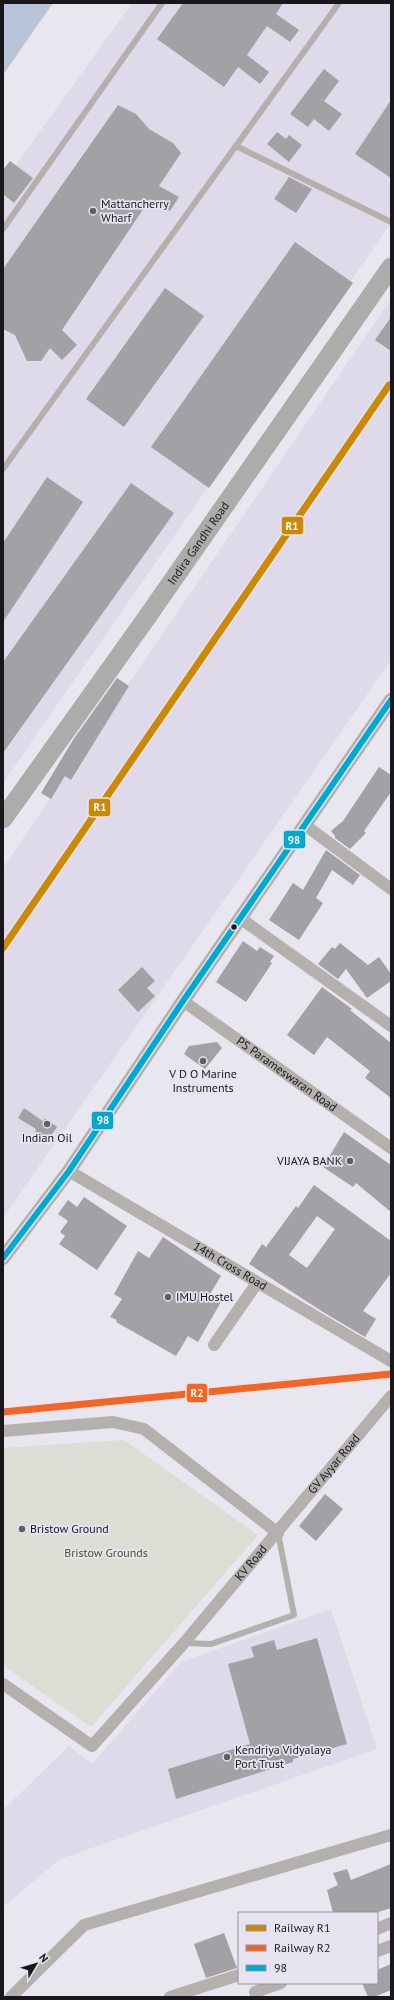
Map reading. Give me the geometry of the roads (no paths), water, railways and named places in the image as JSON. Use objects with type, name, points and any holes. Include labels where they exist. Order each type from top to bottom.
[{"type":"highway","name":"Indira Gandhi Road","points":[[3,819],[145,620],[391,267]]},
{"type":"street","points":[[3,1258],[69,1170],[183,1001],[391,700]]},
{"type":"street","points":[[305,825],[391,889]]},
{"type":"street","points":[[240,918],[391,1026]]},
{"type":"street","name":"PS Parameswaran Road","points":[[183,1001],[391,1148]]},
{"type":"street","name":"14th Cross Road","points":[[69,1170],[391,1362]]},
{"type":"street","points":[[214,1345],[257,1283]]},
{"type":"street","name":"GV Ayyar Road","points":[[278,1533],[391,1396]]},
{"type":"street","name":"KV Road","points":[[3,1431],[112,1422],[144,1429],[278,1533],[184,1643],[92,1746],[3,1684]]},
{"type":"street","points":[[17,1996],[84,1925],[391,1835]]},
{"type":"street","points":[[378,1929],[391,1923]]},
{"type":"street","points":[[378,1951],[391,1946]]},
{"type":"street","points":[[170,1997],[238,1975]]},
{"type":"street","points":[[257,1997],[255,1992],[278,1984]]},
{"type":"lane","points":[[3,229],[162,3]]},
{"type":"lane","points":[[3,469],[339,3]]},
{"type":"lane","points":[[236,146],[391,222]]},
{"type":"lane","points":[[184,1643],[211,1644],[294,1615],[278,1533]]},
{"type":"water","points":[[3,3],[53,3],[3,75]]},
{"type":"rail line","name":"R1","points":[[3,948],[389,385]]},
{"type":"rail line","name":"R2","points":[[3,1412],[391,1374]]},
{"type":"place","name":"Mattancherry Wharf","points":[[93,211]]},
{"type":"place","name":"V D O Marine Instruments","points":[[203,1061]]},
{"type":"place","name":"Indian Oil","points":[[47,1124]]},
{"type":"place","name":"VIJAYA BANK","points":[[350,1161]]},
{"type":"place","name":"IMU Hostel","points":[[168,1297]]},
{"type":"place","name":"Bristow Ground","points":[[22,1529]]},
{"type":"place","name":"Kendriya Vidyalaya Port Trust","points":[[227,1757]]},
{"type":"park label","name":"Bristow Grounds","points":[[106,1553]]}]
